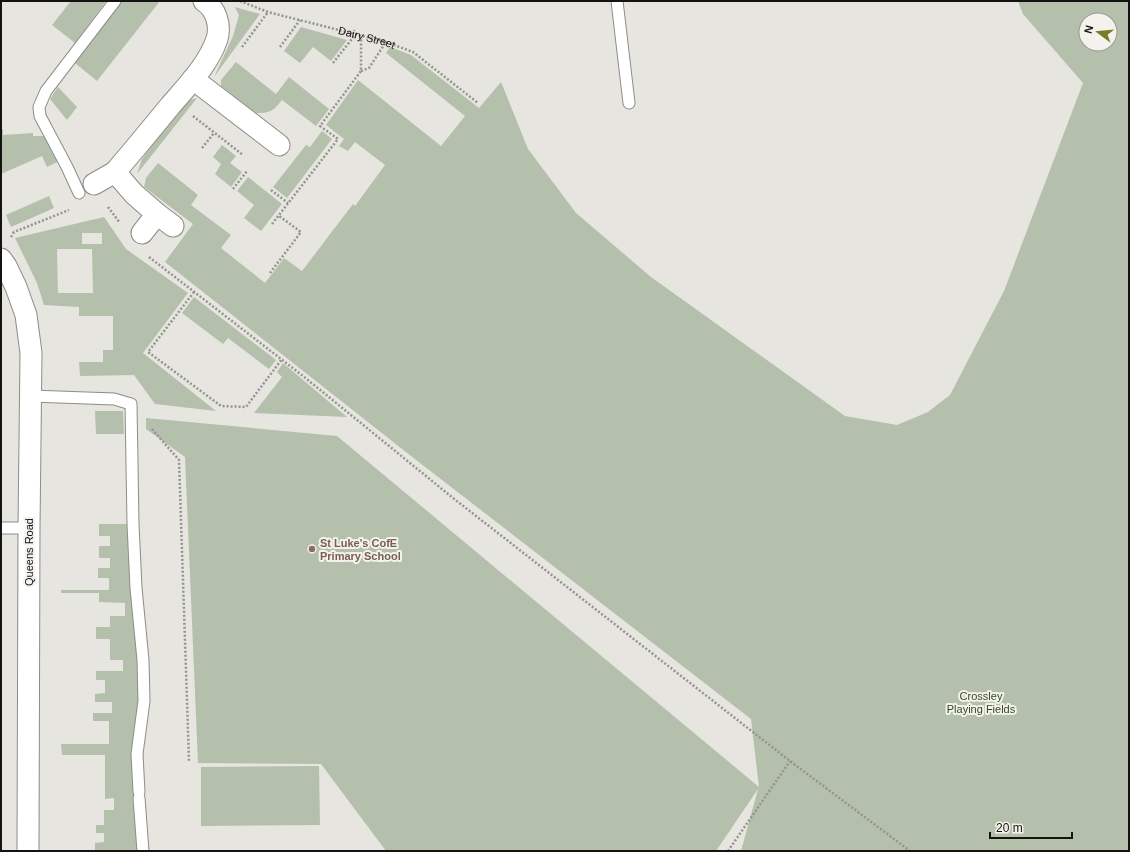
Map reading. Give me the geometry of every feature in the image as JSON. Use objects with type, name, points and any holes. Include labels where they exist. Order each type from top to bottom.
[{"type":"street","points":[[87,188],[115,172],[193,79],[209,57],[218,37],[218,19],[208,4],[204,1]]},
{"type":"street","points":[[193,79],[279,145]]},
{"type":"street","points":[[115,172],[134,194],[165,220],[142,233]]},
{"type":"street","name":"Queens Road","points":[[1,259],[16,287],[26,315],[31,353],[28,851]]},
{"type":"lane","points":[[87,188],[67,167],[40,116],[39,108],[46,91],[115,1]]},
{"type":"lane","points":[[617,1],[629,103]]},
{"type":"lane","points":[[31,396],[114,399],[131,404],[133,524],[136,588],[143,660],[144,701],[137,754],[143,851]]},
{"type":"lane","points":[[1,528],[29,528]]},
{"type":"path","name":"Dairy Street","points":[[240,1],[268,12],[361,37],[386,42],[413,52],[478,103]]},
{"type":"path","points":[[238,53],[268,12]]},
{"type":"path","points":[[280,47],[300,20]]},
{"type":"path","points":[[333,63],[355,35]]},
{"type":"path","points":[[361,37],[361,71]]},
{"type":"path","points":[[272,224],[338,139],[320,126],[361,71],[369,68],[386,42]]},
{"type":"path","points":[[191,114],[243,155]]},
{"type":"path","points":[[202,148],[214,133]]},
{"type":"path","points":[[233,189],[247,171]]},
{"type":"path","points":[[271,190],[288,203]]},
{"type":"path","points":[[108,207],[121,225]]},
{"type":"path","points":[[9,239],[14,232],[74,208]]},
{"type":"path","points":[[270,274],[301,232],[278,216]]},
{"type":"path","points":[[144,254],[282,359],[453,498],[790,761],[910,851]]},
{"type":"path","points":[[194,292],[148,352],[221,406],[246,407],[282,359]]},
{"type":"path","points":[[131,404],[179,460],[189,761]]},
{"type":"path","points":[[728,851],[790,761]]},
{"type":"green space","points":[[71,1],[106,1],[75,43],[52,25]]},
{"type":"green space","points":[[122,1],[160,1],[97,81],[75,63]]},
{"type":"green space","name":"Crossley Playing Fields","points":[[1018,1],[1129,1],[1129,851],[741,851],[758,789],[716,851],[386,851],[321,764],[198,763],[185,457],[146,429],[146,418],[337,436],[759,787],[751,719],[411,456],[165,262],[193,224],[144,187],[146,178],[158,163],[198,195],[191,205],[231,235],[221,248],[265,283],[284,258],[302,271],[353,204],[355,206],[385,165],[355,142],[348,151],[339,146],[344,139],[326,125],[358,80],[441,146],[465,116],[386,53],[390,47],[411,55],[479,108],[501,82],[528,149],[576,213],[651,277],[845,416],[897,425],[928,412],[950,395],[1004,291],[1083,83],[1023,14]]},
{"type":"green space","points":[[235,7],[260,14],[214,77],[233,36],[239,15]]},
{"type":"green space","points":[[301,27],[347,40],[331,61],[313,47],[300,63],[284,51]]},
{"type":"green space","points":[[236,62],[276,94],[289,77],[329,109],[316,126],[282,100],[271,111],[256,113],[221,86],[221,80]]},
{"type":"green space","points":[[58,87],[77,107],[67,120],[50,99]]},
{"type":"green space","points":[[197,98],[137,174],[142,159],[180,108],[190,100]]},
{"type":"green space","points":[[3,129],[3,135],[33,133],[33,136],[44,136],[57,162],[47,167],[42,156],[1,174],[1,130]]},
{"type":"green space","points":[[322,131],[332,139],[287,198],[273,187],[306,145],[310,147]]},
{"type":"green space","points":[[222,145],[236,156],[230,163],[242,172],[231,187],[215,174],[221,164],[213,157]]},
{"type":"green space","points":[[248,177],[282,204],[261,231],[244,218],[254,205],[237,191]]},
{"type":"green space","points":[[49,196],[54,208],[11,227],[6,215]]},
{"type":"green space","points":[[104,217],[126,249],[188,293],[143,353],[216,411],[155,404],[134,375],[80,376],[79,362],[103,362],[103,350],[113,350],[113,316],[79,316],[79,307],[44,305],[37,283],[15,238]],"holes":[[[82,233],[102,233],[102,244],[82,244]],[[57,249],[92,249],[93,293],[58,293]]]},
{"type":"green space","points":[[194,297],[276,360],[269,369],[228,338],[223,344],[182,313]]},
{"type":"green space","points":[[283,363],[347,417],[254,413],[282,377],[277,372]]},
{"type":"green space","points":[[95,411],[123,411],[124,434],[96,434]]},
{"type":"green space","points":[[99,524],[127,524],[131,590],[137,638],[139,702],[132,751],[138,851],[95,851],[95,843],[104,842],[104,833],[96,833],[96,825],[104,825],[104,810],[114,810],[114,798],[105,799],[105,755],[62,755],[61,744],[109,744],[109,721],[93,721],[93,713],[112,713],[112,702],[95,702],[95,694],[105,693],[105,680],[96,680],[96,671],[123,671],[123,660],[110,660],[110,639],[96,639],[96,627],[110,627],[110,616],[125,616],[125,603],[99,602],[99,593],[61,593],[61,590],[109,590],[109,578],[98,578],[98,568],[110,568],[110,558],[99,558],[99,546],[110,546],[110,536],[99,536]]},
{"type":"green space","points":[[319,766],[320,825],[201,826],[201,767]]},
{"type":"place","name":"St Luke's CofE Primary School","points":[[312,549]]}]
